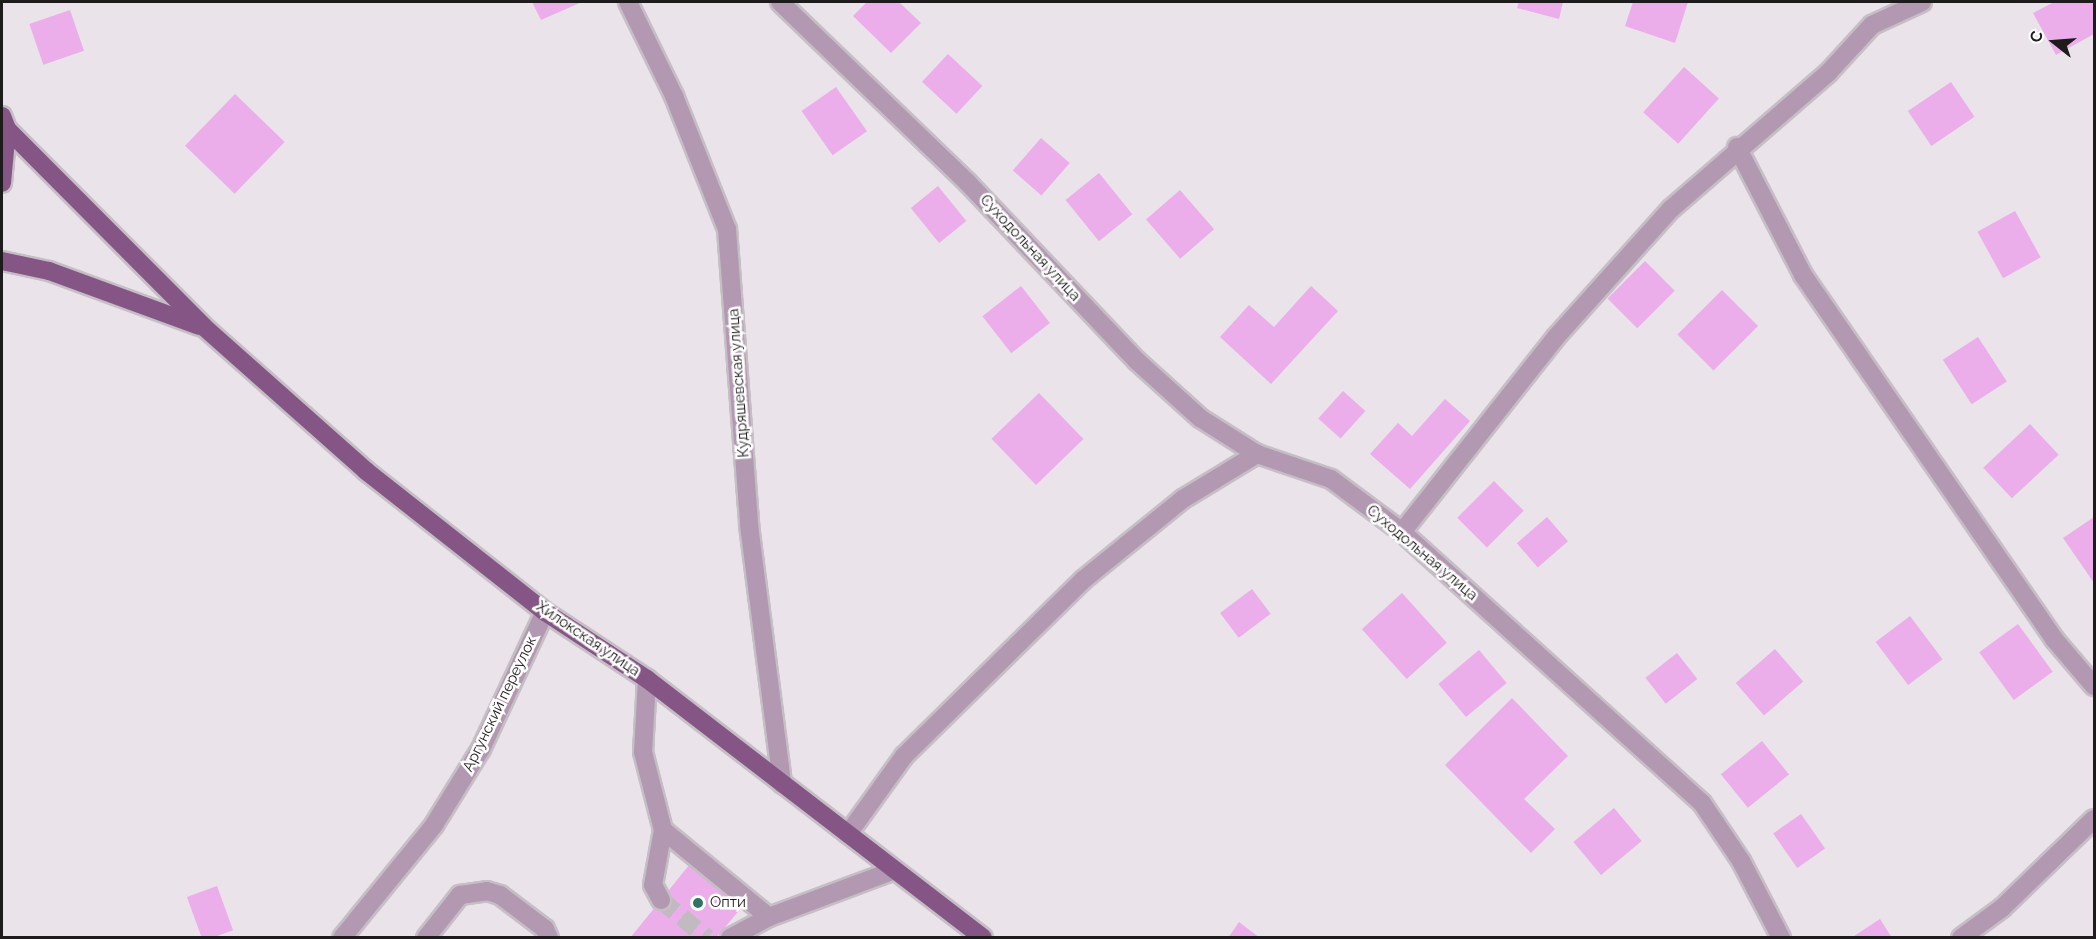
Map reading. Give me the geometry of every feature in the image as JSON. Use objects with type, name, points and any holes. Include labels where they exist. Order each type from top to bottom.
[{"type":"main road","name":"Хилокская улица","points":[[4,123],[204,327],[366,471],[545,612],[647,679],[982,938]]},
{"type":"main road","points":[[2,183],[4,123]]},
{"type":"main road","points":[[2,261],[49,271],[204,327]]},
{"type":"street","name":"Кудряшевская улица","points":[[628,2],[674,96],[727,229],[749,525],[782,784]]},
{"type":"street","name":"Суходольная улица","points":[[780,2],[968,183],[1137,361],[1200,418],[1257,454],[1331,479],[1402,532],[1702,803],[1741,861],[1781,938]]},
{"type":"street","points":[[1402,532],[1556,337],[1671,209],[1737,147],[1828,73],[1872,25],[1922,2]]},
{"type":"street","points":[[1737,147],[1803,275],[2054,639],[2094,686]]},
{"type":"street","points":[[848,834],[904,756],[1083,580],[1183,499],[1257,454]]},
{"type":"street","name":"Аргунский переулок","points":[[342,938],[434,825],[481,749],[545,612]]},
{"type":"street","points":[[647,679],[643,752],[663,830],[653,885],[661,900]]},
{"type":"street","points":[[1961,938],[2002,908],[2094,819]]},
{"type":"street","points":[[663,830],[769,917]]},
{"type":"street","points":[[730,938],[769,917],[895,870]]},
{"type":"street","points":[[426,938],[460,895],[487,891],[500,895],[545,929],[549,938]]},
{"type":"building","points":[[532,2],[582,2],[541,20]]},
{"type":"building","points":[[867,2],[899,2],[921,23],[891,53],[853,16]]},
{"type":"building","points":[[1519,2],[1563,2],[1559,19],[1517,8]]},
{"type":"building","points":[[1633,2],[1688,2],[1675,43],[1625,26]]},
{"type":"building","points":[[2054,2],[2094,2],[2094,34],[2056,55],[2033,13]]},
{"type":"building","points":[[70,10],[84,51],[43,65],[29,24]]},
{"type":"building","points":[[948,54],[982,86],[956,114],[922,82]]},
{"type":"building","points":[[1684,67],[1719,98],[1678,144],[1643,112]]},
{"type":"building","points":[[1951,82],[1974,117],[1931,146],[1908,111]]},
{"type":"building","points":[[836,87],[867,131],[833,155],[802,111]]},
{"type":"building","points":[[235,94],[285,142],[235,194],[185,146]]},
{"type":"building","points":[[1041,138],[1070,163],[1041,195],[1013,170]]},
{"type":"building","points":[[1099,173],[1132,214],[1099,241],[1066,200]]},
{"type":"building","points":[[938,186],[966,221],[939,243],[911,208]]},
{"type":"building","points":[[1180,190],[1214,229],[1180,259],[1146,220]]},
{"type":"building","points":[[2015,211],[2041,257],[2003,278],[1977,232]]},
{"type":"building","points":[[1645,261],[1675,291],[1637,328],[1608,298]]},
{"type":"building","points":[[1021,286],[1050,323],[1011,353],[982,316]]},
{"type":"building","points":[[1311,286],[1338,311],[1271,384],[1220,337],[1249,305],[1274,327]]},
{"type":"building","points":[[1722,290],[1758,326],[1714,371],[1677,335]]},
{"type":"building","points":[[1978,337],[2007,381],[1972,404],[1943,360]]},
{"type":"building","points":[[1343,391],[1365,411],[1341,439],[1318,418]]},
{"type":"building","points":[[1039,393],[1083,439],[1036,485],[992,439]]},
{"type":"building","points":[[1445,399],[1470,421],[1410,489],[1370,454],[1398,423],[1412,436]]},
{"type":"building","points":[[2030,424],[2059,455],[2012,498],[1983,468]]},
{"type":"building","points":[[1494,481],[1524,511],[1487,547],[1457,518]]},
{"type":"building","points":[[1547,517],[1568,541],[1538,567],[1517,543]]},
{"type":"building","points":[[2094,517],[2094,583],[2063,538]]},
{"type":"building","points":[[1252,589],[1271,614],[1239,638],[1220,613]]},
{"type":"building","points":[[1402,593],[1447,643],[1407,679],[1362,629]]},
{"type":"building","points":[[1910,616],[1942,659],[1908,685],[1876,642]]},
{"type":"building","points":[[2018,624],[2053,672],[2014,700],[1979,652]]},
{"type":"building","points":[[1775,649],[1803,681],[1764,716],[1736,683]]},
{"type":"building","points":[[1479,650],[1507,683],[1466,717],[1438,684]]},
{"type":"building","points":[[1677,653],[1697,679],[1666,704],[1645,678]]},
{"type":"building","points":[[1512,698],[1568,756],[1524,799],[1555,829],[1531,853],[1445,765]]},
{"type":"building","points":[[1762,741],[1789,774],[1748,808],[1721,774]]},
{"type":"building","points":[[1614,808],[1642,841],[1601,875],[1573,842]]},
{"type":"building","points":[[1801,814],[1825,848],[1797,868],[1773,834]]},
{"type":"building","name":"Опти","points":[[690,864],[742,907],[716,938],[630,938]]},
{"type":"building","points":[[217,886],[233,930],[212,938],[202,938],[187,897]]},
{"type":"building","points":[[1880,919],[1892,938],[1851,938]]},
{"type":"building","points":[[1239,922],[1260,938],[1228,938]]},
{"type":"tunnel","points":[[661,900],[707,938]]},
{"type":"place","name":"Опти","points":[[698,903]]}]
